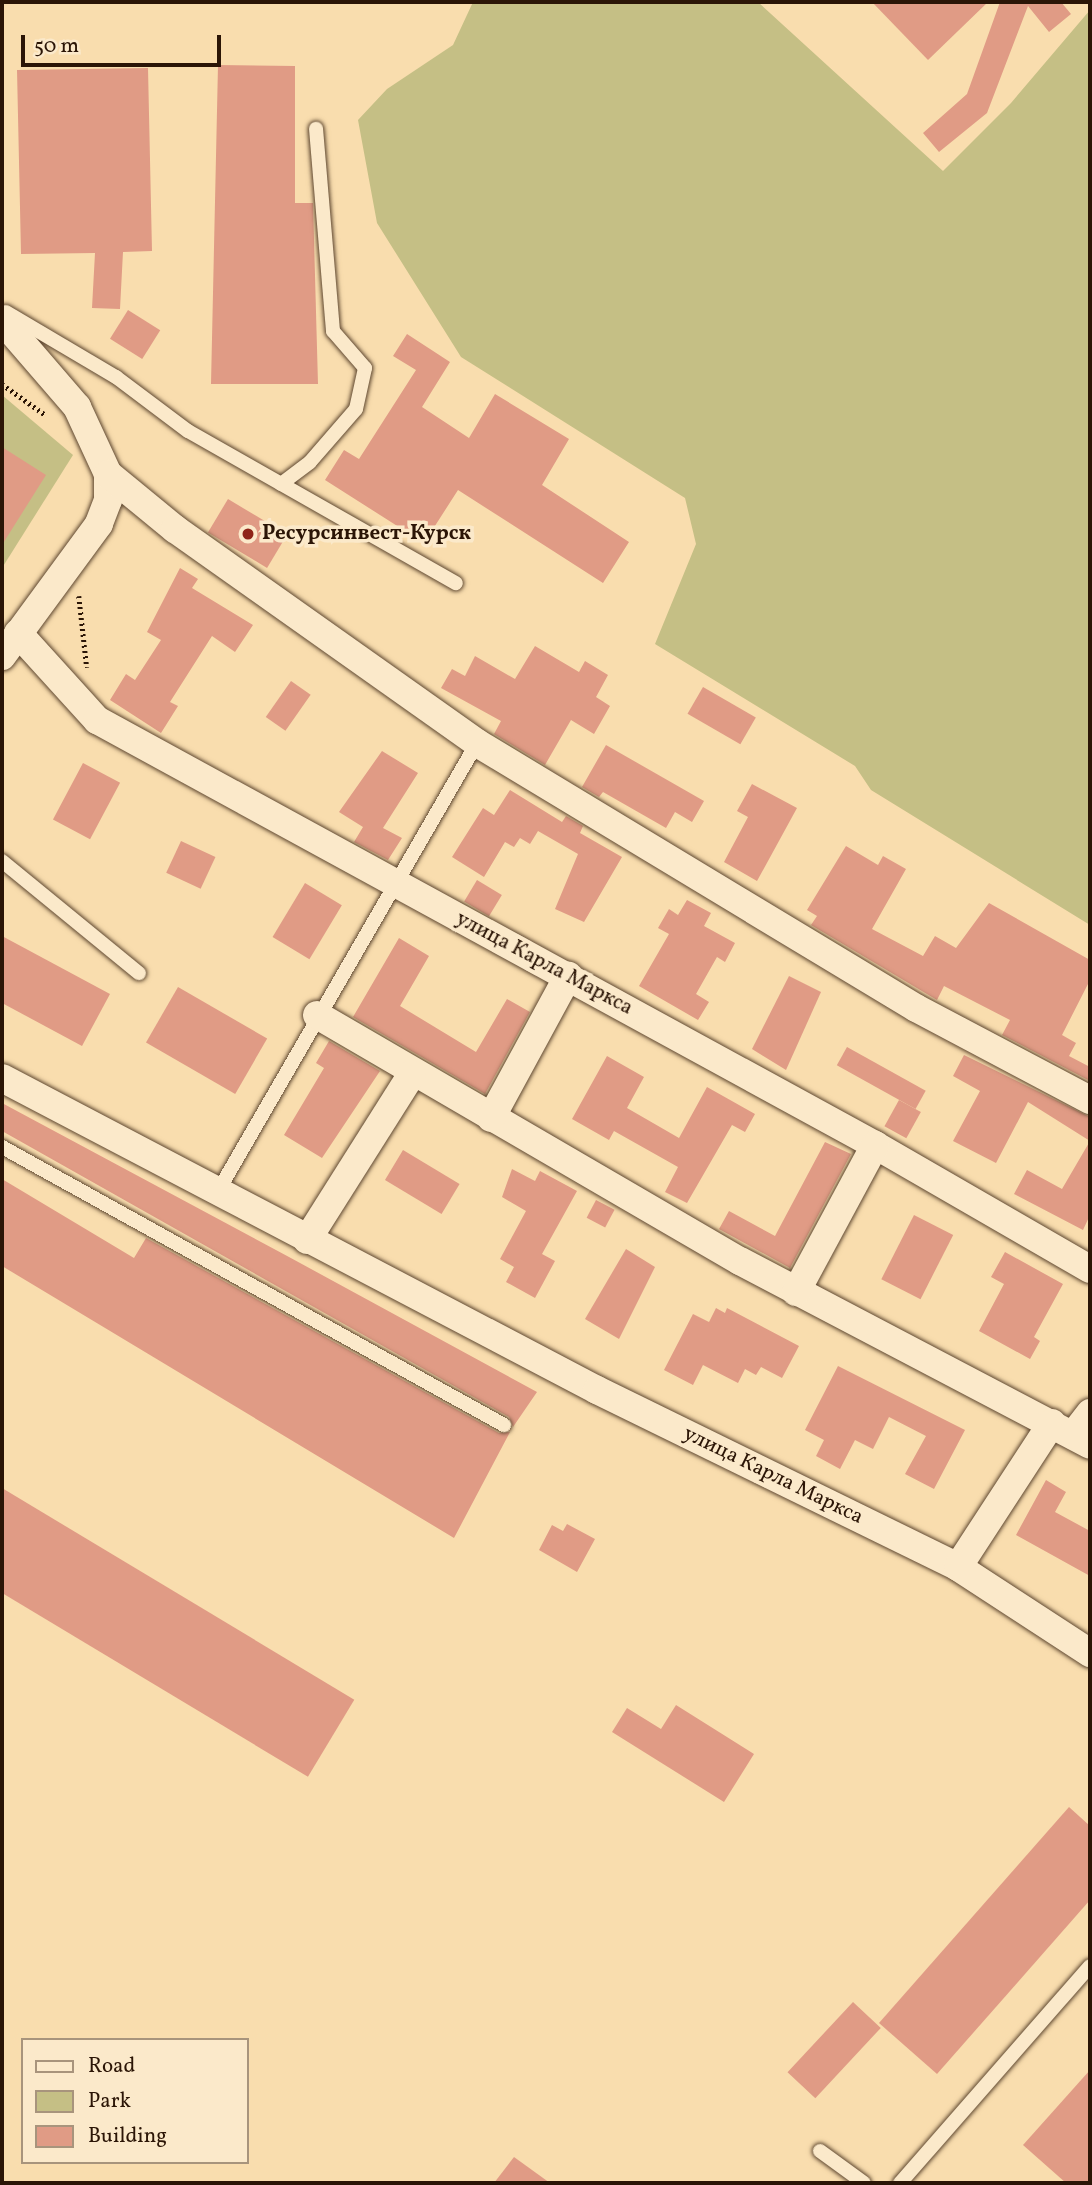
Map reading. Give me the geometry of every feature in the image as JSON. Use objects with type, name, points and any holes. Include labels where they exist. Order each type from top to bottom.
[{"type":"street","points":[[2,320],[77,407],[108,474],[108,500],[99,524],[2,656]]},
{"type":"street","points":[[108,474],[168,524],[477,743],[916,1007],[1090,1100]]},
{"type":"street","name":"улица Карла Маркса","points":[[18,633],[97,720],[875,1145],[1090,1269]]},
{"type":"street","points":[[491,1118],[568,976]]},
{"type":"street","points":[[317,1015],[412,1074],[796,1292],[1072,1434]]},
{"type":"street","points":[[307,1240],[412,1074]]},
{"type":"street","name":"улица Карла Маркса","points":[[2,1078],[307,1240],[958,1567],[1090,1653]]},
{"type":"street","points":[[796,1292],[875,1145]]},
{"type":"street","points":[[958,1567],[1090,1413]]},
{"type":"lane","points":[[281,484],[310,462],[356,409],[365,368],[332,331],[316,129]]},
{"type":"lane","points":[[2,310],[281,484],[456,583]]},
{"type":"lane","points":[[217,1193],[317,1015],[397,884],[477,743]]},
{"type":"lane","points":[[2,861],[139,973]]},
{"type":"lane","points":[[2,1147],[504,1425]]},
{"type":"lane","points":[[900,2183],[1090,1966]]},
{"type":"lane","points":[[820,2151],[864,2183]]},
{"type":"path","points":[[72,560],[88,673]]},
{"type":"green space","points":[[473,2],[758,2],[943,171],[1011,103],[1090,10],[1090,925],[871,790],[855,766],[655,644],[696,544],[685,498],[461,357],[377,223],[358,120],[387,89],[453,45]]},
{"type":"green space","points":[[2,395],[73,455],[2,568]]},
{"type":"building","points":[[872,2],[988,2],[928,60]]},
{"type":"building","points":[[1000,2],[1061,2],[1071,14],[1049,32],[1028,6],[987,113],[939,152],[923,133],[967,94]]},
{"type":"building","points":[[218,65],[295,66],[295,203],[313,203],[318,384],[211,384]]},
{"type":"building","points":[[148,68],[152,251],[123,252],[120,309],[92,308],[95,253],[21,254],[17,70]]},
{"type":"building","points":[[128,310],[160,330],[142,359],[110,339]]},
{"type":"building","points":[[407,334],[450,362],[422,407],[469,438],[495,394],[569,439],[542,485],[629,542],[603,583],[458,490],[424,543],[325,480],[344,450],[359,459],[416,370],[393,356]]},
{"type":"building","points":[[2,447],[46,475],[2,545]]},
{"type":"building","name":"Ресурсинвест-Курск","points":[[228,499],[287,535],[267,568],[208,532]]},
{"type":"building","points":[[180,568],[198,579],[192,588],[253,625],[235,652],[212,636],[170,702],[178,706],[161,733],[110,700],[126,674],[135,680],[161,640],[147,632]]},
{"type":"building","points":[[535,646],[579,672],[585,661],[608,675],[596,697],[610,706],[594,734],[571,720],[545,765],[494,734],[501,721],[441,688],[452,669],[465,676],[475,656],[515,679]]},
{"type":"building","points":[[291,681],[311,695],[285,731],[266,717]]},
{"type":"building","points":[[703,687],[756,718],[740,744],[688,714]]},
{"type":"building","points":[[606,745],[704,801],[692,822],[675,812],[666,828],[603,792],[599,797],[582,787]]},
{"type":"building","points":[[382,751],[418,773],[383,828],[402,838],[388,860],[354,842],[363,827],[339,812]]},
{"type":"building","points":[[83,763],[120,783],[90,839],[53,820]]},
{"type":"building","points":[[752,784],[797,808],[757,881],[724,862],[748,817],[737,811]]},
{"type":"building","points":[[510,790],[562,822],[566,816],[583,826],[580,833],[622,857],[584,922],[555,909],[578,854],[538,831],[530,844],[520,838],[514,847],[505,842],[484,877],[452,857],[483,808],[494,815]]},
{"type":"building","points":[[181,841],[215,857],[201,889],[166,873]]},
{"type":"building","points":[[846,846],[878,865],[883,856],[906,869],[872,929],[923,956],[935,936],[956,948],[989,903],[1090,960],[1090,980],[1062,1035],[1076,1043],[1069,1056],[1090,1067],[1090,1081],[1002,1035],[1010,1020],[944,986],[937,1000],[811,925],[817,916],[807,910]]},
{"type":"building","points":[[477,880],[502,895],[489,916],[464,901]]},
{"type":"building","points":[[305,883],[342,905],[309,959],[273,937]]},
{"type":"building","points":[[687,900],[711,913],[704,926],[735,943],[725,962],[717,957],[696,994],[709,1002],[698,1020],[639,986],[669,934],[658,928],[669,909],[678,915]]},
{"type":"building","points":[[2,936],[110,994],[82,1046],[2,1003]]},
{"type":"building","points":[[399,938],[429,956],[400,1006],[476,1052],[507,999],[530,1012],[485,1094],[353,1017]]},
{"type":"building","points":[[789,976],[821,992],[786,1070],[752,1049]]},
{"type":"building","points":[[178,987],[267,1038],[235,1094],[146,1042]]},
{"type":"building","points":[[329,1041],[380,1071],[322,1158],[284,1135],[324,1068],[316,1063]]},
{"type":"building","points":[[847,1047],[926,1091],[916,1109],[837,1065]]},
{"type":"building","points":[[964,1055],[1090,1117],[1090,1141],[1028,1102],[996,1163],[953,1141],[980,1091],[953,1076]]},
{"type":"building","points":[[607,1056],[644,1077],[627,1108],[679,1138],[707,1087],[755,1114],[745,1132],[732,1125],[687,1203],[665,1192],[678,1167],[614,1131],[609,1140],[572,1119]]},
{"type":"building","points":[[899,1100],[921,1112],[906,1138],[884,1126]]},
{"type":"building","points":[[2,1103],[537,1392],[513,1427],[509,1417],[2,1131]]},
{"type":"building","points":[[1090,1141],[1090,1215],[1083,1230],[1014,1194],[1027,1170],[1062,1189]]},
{"type":"building","points":[[825,1142],[851,1154],[790,1268],[719,1229],[729,1211],[775,1236]]},
{"type":"building","points":[[403,1150],[460,1184],[442,1214],[385,1180]]},
{"type":"building","points":[[512,1169],[535,1181],[540,1171],[577,1191],[542,1254],[555,1261],[535,1298],[506,1282],[514,1267],[500,1259],[526,1211],[502,1197]]},
{"type":"building","points":[[2,1179],[134,1258],[146,1238],[499,1433],[510,1432],[454,1538],[2,1266]]},
{"type":"building","points":[[596,1200],[615,1210],[605,1228],[587,1218]]},
{"type":"building","points":[[914,1215],[953,1235],[921,1299],[881,1279]]},
{"type":"building","points":[[626,1249],[655,1267],[619,1339],[585,1319]]},
{"type":"building","points":[[1005,1252],[1063,1284],[1034,1337],[1040,1341],[1030,1359],[979,1331],[1004,1284],[991,1277]]},
{"type":"building","points":[[716,1308],[725,1313],[727,1308],[799,1346],[782,1378],[761,1367],[756,1375],[745,1369],[738,1383],[703,1365],[693,1385],[664,1370],[693,1314],[709,1322]]},
{"type":"building","points":[[838,1366],[965,1430],[934,1489],[905,1474],[926,1436],[889,1417],[873,1449],[855,1440],[840,1469],[816,1456],[824,1440],[805,1430]]},
{"type":"building","points":[[1046,1480],[1066,1492],[1055,1512],[1090,1531],[1090,1576],[1016,1535]]},
{"type":"building","points":[[2,1488],[354,1700],[308,1777],[2,1593]]},
{"type":"building","points":[[567,1524],[595,1539],[577,1572],[539,1550],[552,1525],[563,1531]]},
{"type":"building","points":[[676,1705],[754,1754],[724,1802],[612,1732],[627,1708],[661,1729]]},
{"type":"building","points":[[1069,1807],[1090,1826],[1090,1900],[937,2074],[879,2023]]},
{"type":"building","points":[[853,2002],[881,2028],[815,2098],[788,2072]]},
{"type":"building","points":[[1090,2070],[1090,2183],[1066,2183],[1023,2145]]},
{"type":"building","points":[[514,2157],[550,2183],[494,2183]]},
{"type":"place","name":"Ресурсинвест-Курск","points":[[248,534]]}]
